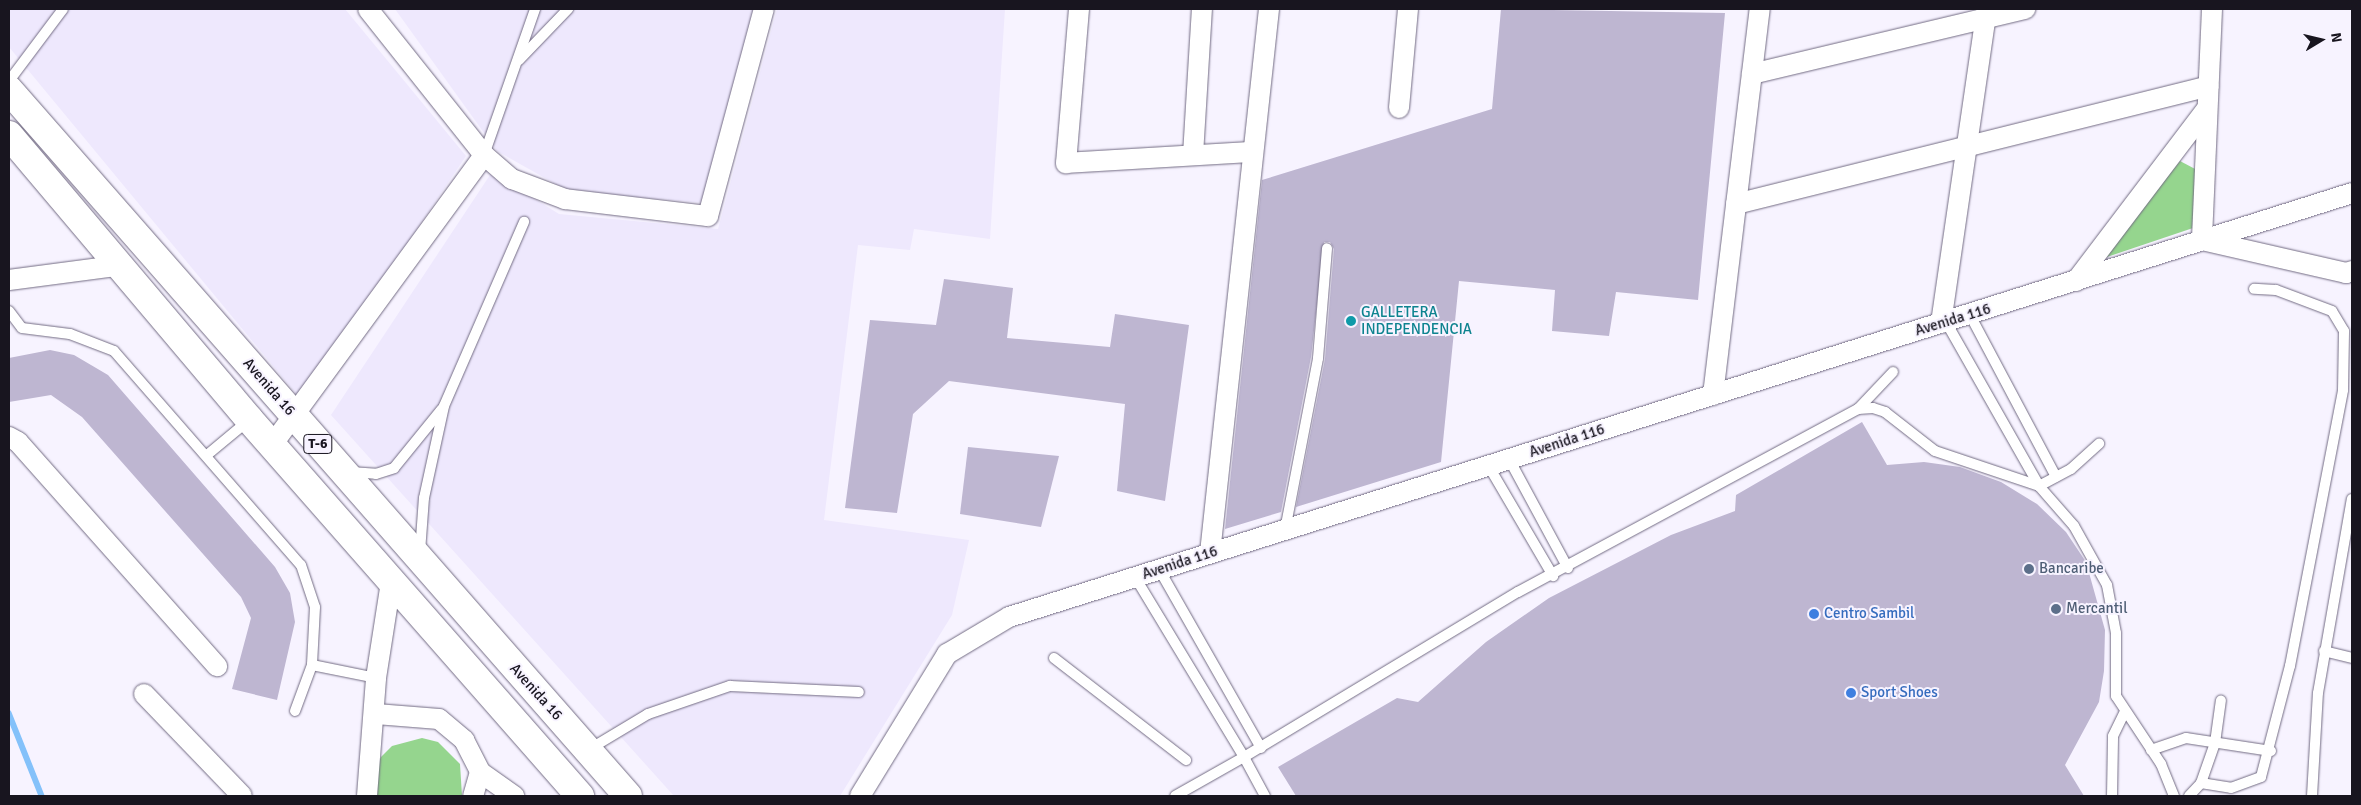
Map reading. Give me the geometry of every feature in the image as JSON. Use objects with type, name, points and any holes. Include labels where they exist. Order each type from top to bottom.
[{"type":"highway","name":"Avenida 16","points":[[9,90],[295,416],[340,471],[628,796]]},
{"type":"highway","name":"T-6","points":[[9,135],[122,265],[249,420],[580,796]]},
{"type":"street","points":[[368,9],[484,154],[512,179],[564,199],[708,216],[764,9]]},
{"type":"street","points":[[1079,9],[1066,163],[1254,152]]},
{"type":"street","points":[[1193,155],[1202,9]]},
{"type":"street","points":[[1210,553],[1269,9]]},
{"type":"street","points":[[1399,108],[1408,9]]},
{"type":"street","points":[[1713,394],[1760,9]]},
{"type":"street","points":[[1752,74],[1986,14],[2025,9]]},
{"type":"street","points":[[2212,9],[2206,110],[2202,240],[2346,274],[2352,271]]},
{"type":"street","points":[[1943,322],[1986,14]]},
{"type":"street","points":[[1736,204],[2208,86]]},
{"type":"street","points":[[2076,281],[2206,110]]},
{"type":"street","points":[[272,445],[295,416],[484,154]]},
{"type":"street","name":"Avenida 116","points":[[860,796],[947,654],[1010,617],[2352,193]]},
{"type":"street","points":[[9,280],[122,265]]},
{"type":"street","points":[[9,437],[18,442],[217,666]]},
{"type":"street","points":[[367,796],[376,714],[376,678],[392,582]]},
{"type":"street","points":[[144,694],[242,796]]},
{"type":"street","points":[[376,714],[439,719],[464,740],[480,772],[514,796]]},
{"type":"street","points":[[473,796],[480,772]]},
{"type":"lane","points":[[9,81],[63,9]]},
{"type":"lane","points":[[484,154],[535,9]]},
{"type":"lane","points":[[515,64],[568,9]]},
{"type":"lane","points":[[419,561],[424,498],[444,406],[524,222]]},
{"type":"lane","points":[[1285,530],[1318,358],[1327,248]]},
{"type":"lane","points":[[2201,783],[2231,788],[2248,785],[2261,777],[2271,751],[2343,390],[2344,331],[2332,311],[2315,302],[2276,290],[2254,289]]},
{"type":"lane","points":[[9,311],[22,328],[70,334],[114,351],[301,565],[315,607],[312,664],[295,711]]},
{"type":"lane","points":[[1970,315],[2056,477]]},
{"type":"lane","points":[[1943,322],[2039,486],[2074,526],[2107,585],[2116,633],[2116,696],[2124,714],[2151,750],[2174,796]]},
{"type":"lane","points":[[1175,796],[1261,748],[1518,592],[1568,568],[1858,409],[1893,372]]},
{"type":"lane","points":[[340,471],[376,474],[394,468],[444,406]]},
{"type":"lane","points":[[1858,409],[1885,412],[1935,451],[2039,486],[2056,477],[2099,444]]},
{"type":"lane","points":[[207,456],[249,420]]},
{"type":"lane","points":[[1509,459],[1568,568]]},
{"type":"lane","points":[[1488,465],[1553,576]]},
{"type":"lane","points":[[2312,796],[2324,651],[2352,499]]},
{"type":"lane","points":[[1160,569],[1261,748]]},
{"type":"lane","points":[[1135,577],[1244,757],[1265,796]]},
{"type":"lane","points":[[2324,651],[2352,658]]},
{"type":"lane","points":[[1054,658],[1186,760]]},
{"type":"lane","points":[[312,664],[376,678]]},
{"type":"lane","points":[[588,750],[648,714],[730,686],[859,692]]},
{"type":"lane","points":[[2189,796],[2201,783],[2215,742],[2221,700]]},
{"type":"lane","points":[[2112,796],[2113,736],[2124,714]]},
{"type":"lane","points":[[2151,750],[2186,738],[2271,751]]},
{"type":"shaded area","points":[[9,9],[345,9],[466,156],[302,401],[9,47]]},
{"type":"shaded area","points":[[395,9],[754,9],[702,203],[568,191],[497,151]]},
{"type":"shaded area","points":[[777,9],[1005,9],[990,239],[914,229],[910,250],[858,245],[824,520],[969,540],[952,615],[840,796],[674,796],[331,415],[492,172],[559,214],[718,229]]},
{"type":"green space","points":[[2180,161],[2197,170],[2193,228],[2101,259]]},
{"type":"green space","points":[[422,738],[438,742],[460,764],[462,796],[375,796],[374,771],[381,757],[392,746]]},
{"type":"building","points":[[1501,9],[1725,13],[1698,300],[1616,292],[1609,336],[1552,331],[1555,290],[1459,281],[1441,462],[1296,507],[1325,359],[1334,249],[1330,242],[1324,242],[1311,357],[1281,512],[1225,529],[1262,180],[1492,109]]},
{"type":"building","points":[[944,279],[1013,288],[1007,338],[1110,347],[1115,314],[1189,325],[1165,501],[1117,491],[1125,404],[949,381],[913,414],[897,513],[845,508],[870,320],[936,325]]},
{"type":"building","points":[[50,350],[74,355],[108,375],[275,567],[290,593],[295,622],[277,700],[232,689],[251,618],[241,597],[82,417],[51,395],[9,402],[9,358]]},
{"type":"building","name":"Centro Sambil","points":[[1862,422],[1887,465],[1924,462],[1960,467],[2001,482],[2037,504],[2066,532],[2086,562],[2105,630],[2104,671],[2099,702],[2065,765],[2084,796],[1296,796],[1278,767],[1397,698],[1418,702],[1486,642],[1549,598],[1671,535],[1735,511],[1736,495]]},
{"type":"building","points":[[968,447],[1059,456],[1041,527],[960,514]]},
{"type":"waterway","points":[[9,713],[42,796]]},
{"type":"place","name":"GALLETERA INDEPENDENCIA","points":[[1351,321]]},
{"type":"place","name":"Bancaribe","points":[[2029,569]]},
{"type":"place","name":"Mercantil","points":[[2056,609]]},
{"type":"place","name":"Centro Sambil","points":[[1814,614]]},
{"type":"place","name":"Sport Shoes","points":[[1851,693]]}]
